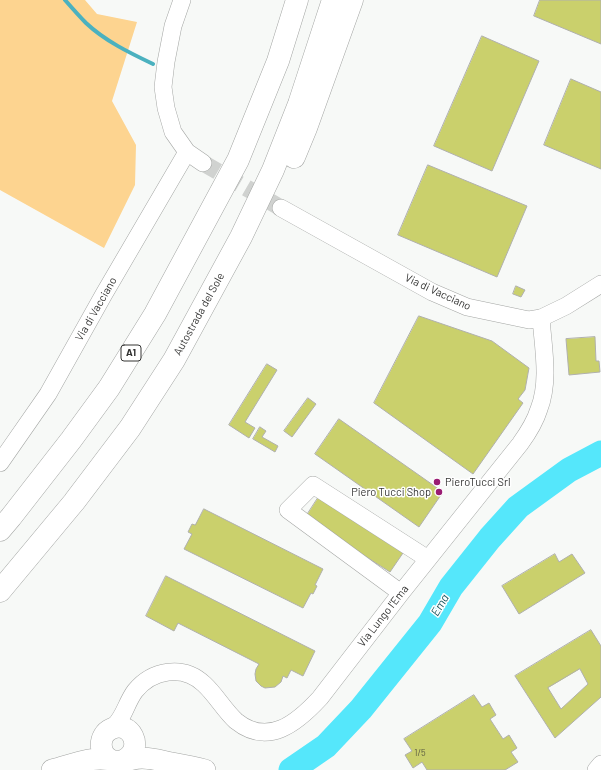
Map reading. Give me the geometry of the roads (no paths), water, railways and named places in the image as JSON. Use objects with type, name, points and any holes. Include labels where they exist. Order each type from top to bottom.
[{"type":"highway","name":"A1","points":[[0,530],[66,446],[109,388],[156,314],[238,160],[278,61],[297,0]]},
{"type":"highway","name":"Autostrada del Sole","points":[[0,591],[74,502],[130,428],[174,360],[241,237],[273,170],[299,104],[333,0]]},
{"type":"highway","points":[[174,360],[228,289],[282,187],[306,128],[352,0]]},
{"type":"main road","points":[[120,732],[147,754],[157,760]]},
{"type":"main road","points":[[120,732],[135,744],[135,748],[131,755],[118,760],[102,752],[101,743],[120,732]]},
{"type":"main road","points":[[76,762],[120,732]]},
{"type":"main road","points":[[52,770],[76,762],[96,758],[118,760],[136,758],[157,760],[205,770]]},
{"type":"street","points":[[182,0],[173,26],[163,87],[166,108],[173,132],[187,152],[203,163]]},
{"type":"street","name":"Via di Vacciano","points":[[0,463],[48,394],[104,294],[187,152]]},
{"type":"street","name":"Via di Vacciano","points":[[282,208],[432,292],[468,307],[529,320],[540,318],[578,300],[601,284]]},
{"type":"street","name":"Via Lungo l'Ema","points":[[120,732],[124,720],[124,710],[130,698],[144,681],[157,674],[166,672],[176,671],[201,680],[211,690],[231,716],[243,726],[257,732],[265,733],[287,727],[309,710],[520,444],[534,421],[540,409],[545,381],[540,318]]},
{"type":"street","points":[[401,593],[288,510],[313,485],[428,559]]},
{"type":"street","points":[[596,770],[601,764]]},
{"type":"waterway","points":[[65,0],[86,23],[109,41],[153,64]]},
{"type":"waterway","name":"Ema","points":[[291,770],[326,746],[361,709],[430,623],[451,587],[490,538],[518,507],[569,470],[601,453]]},
{"type":"tunnel","points":[[203,163],[281,208]]},
{"type":"place","name":"PieroTucci Srl","points":[[437,482]]},
{"type":"place","name":"Piero Tucci Shop","points":[[439,492]]}]
